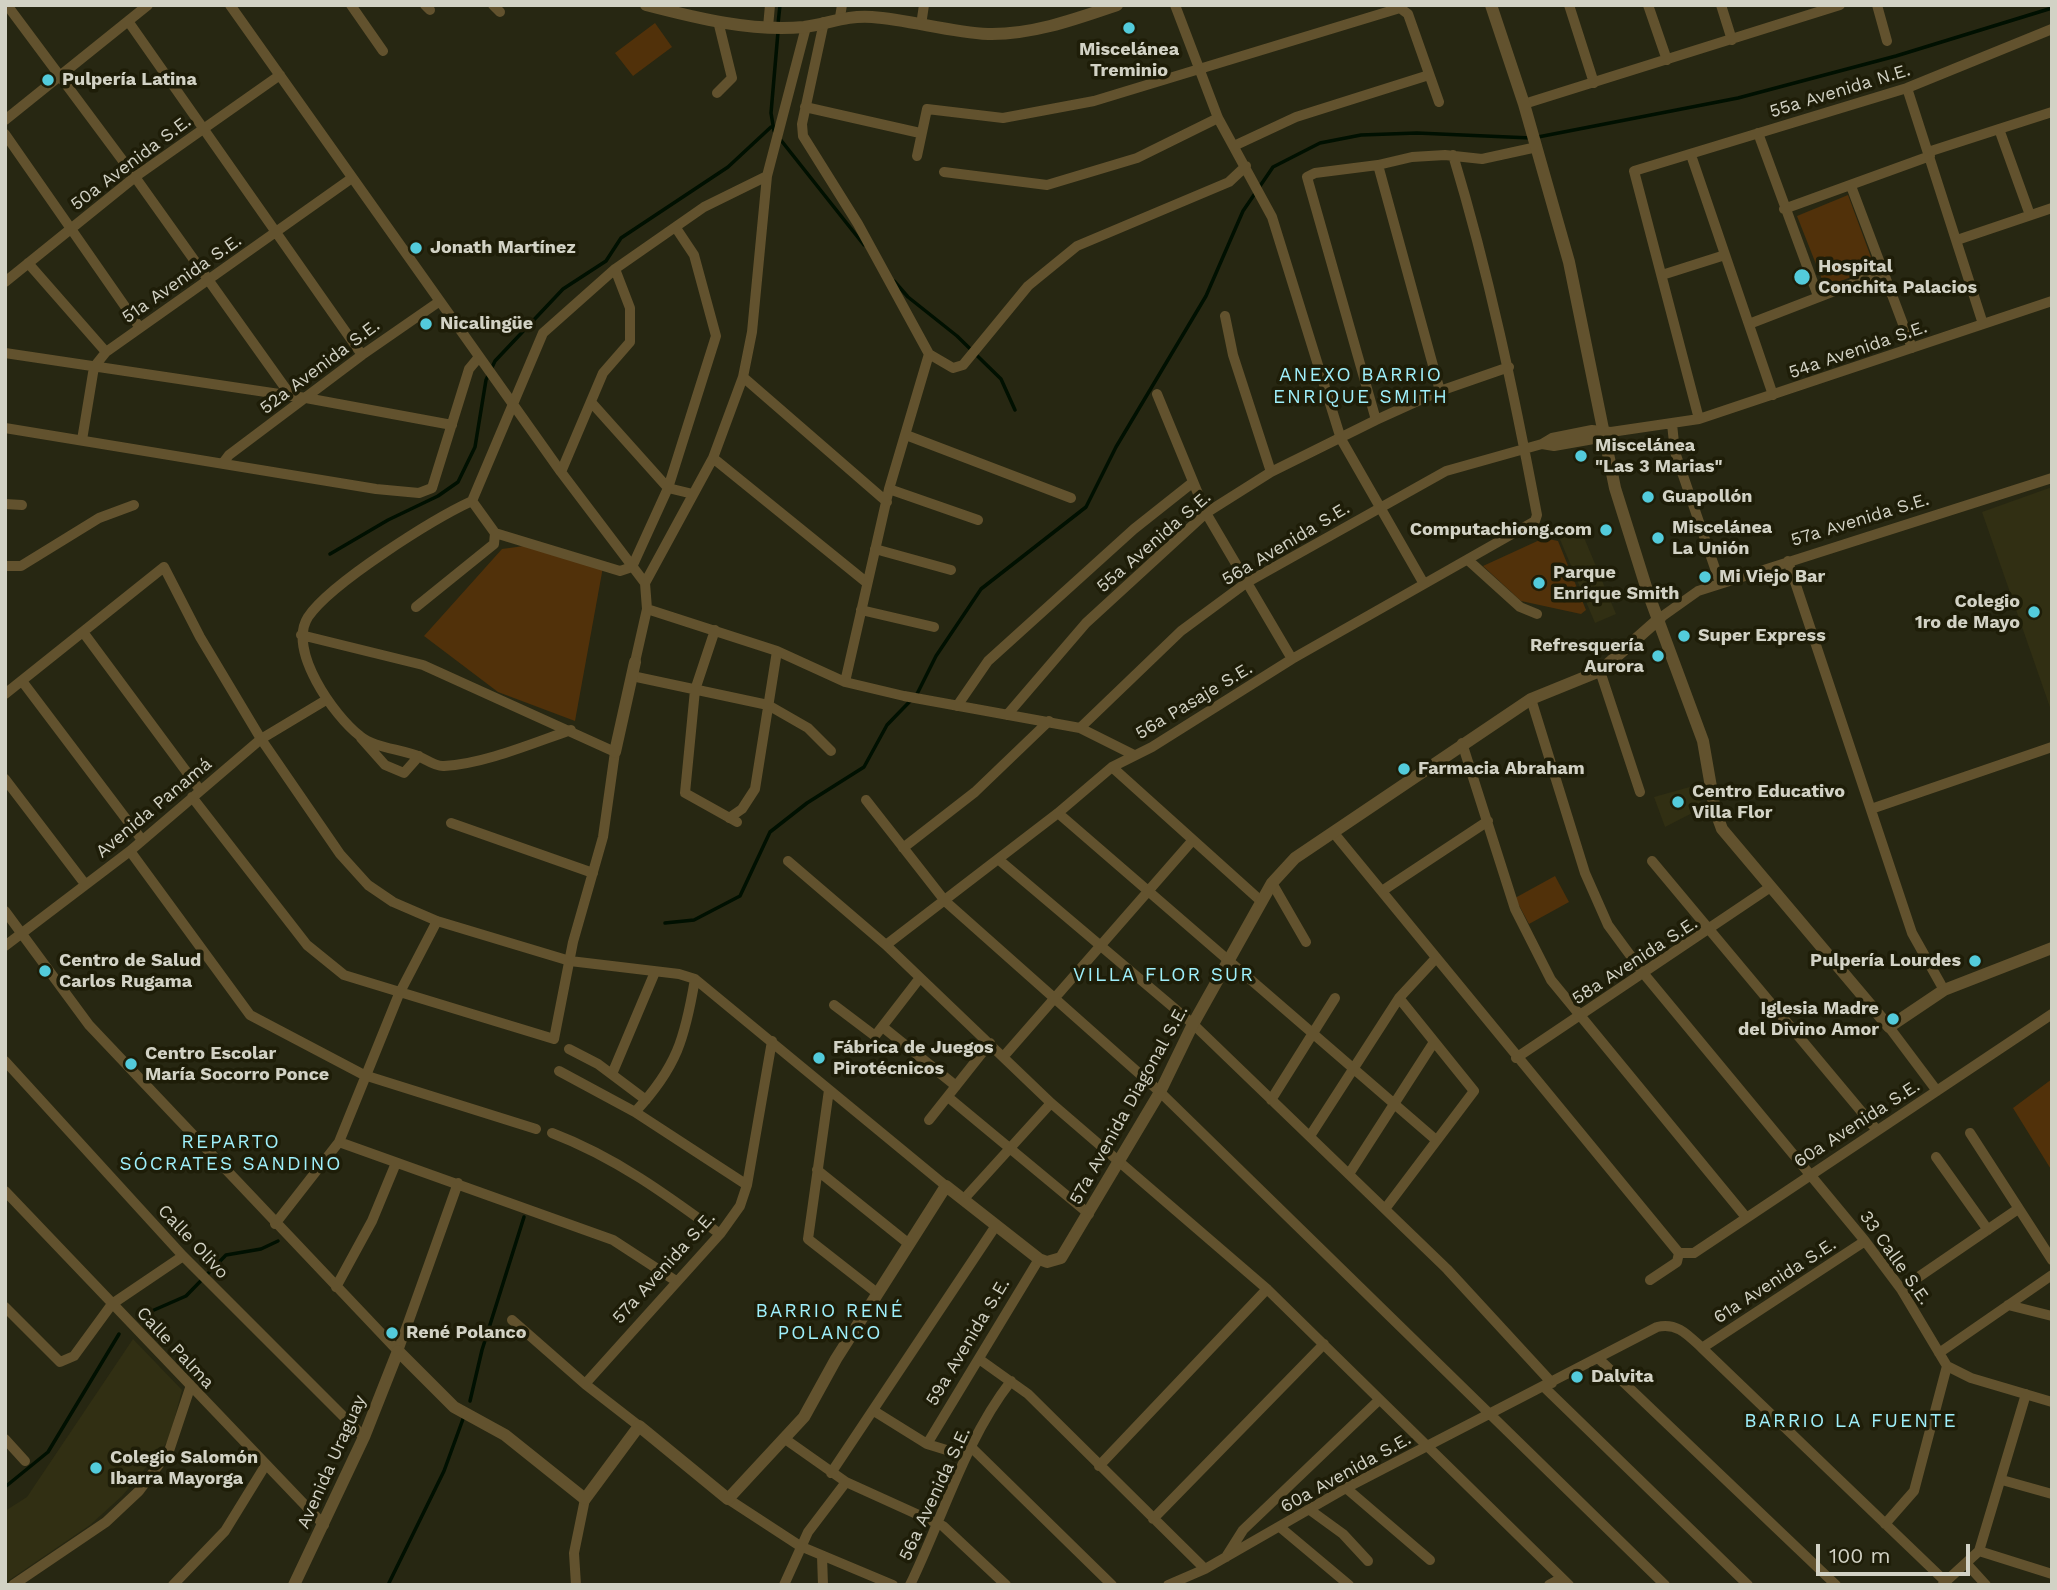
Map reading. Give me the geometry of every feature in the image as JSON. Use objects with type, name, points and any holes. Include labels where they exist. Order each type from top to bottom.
[{"type":"street","points":[[7,5],[135,177],[291,396]]},
{"type":"street","points":[[5,120],[148,5]]},
{"type":"street","points":[[230,5],[489,372],[645,583]]},
{"type":"street","points":[[351,5],[383,51]]},
{"type":"street","points":[[646,5],[718,20],[774,27],[806,27],[824,22],[841,11],[985,34],[1014,33],[1117,5]]},
{"type":"street","points":[[770,5],[774,27]]},
{"type":"street","points":[[921,25],[924,5]]},
{"type":"street","points":[[1175,5],[1218,118],[1236,145],[1272,217],[1341,439],[1424,584]]},
{"type":"street","points":[[1491,5],[1524,104],[1569,262],[1606,433],[1615,488],[1647,590],[1660,618],[1703,741],[1715,810],[1722,829],[1769,888],[1889,1027],[1937,1091]]},
{"type":"street","points":[[1569,5],[1594,83]]},
{"type":"street","points":[[1648,5],[1667,60]]},
{"type":"street","points":[[1721,5],[1732,40]]},
{"type":"street","points":[[1524,104],[1732,40],[1806,10],[1840,5]]},
{"type":"street","points":[[1877,5],[1887,41]]},
{"type":"street","points":[[917,156],[926,109],[1003,118],[1094,101],[1400,8],[1408,14],[1439,102]]},
{"type":"street","points":[[717,93],[732,78],[718,20]]},
{"type":"street","points":[[128,21],[362,355]]},
{"type":"street","points":[[824,22],[805,107],[802,130],[807,145],[858,224],[929,354],[953,368],[963,365],[1028,286],[1077,246],[1229,182],[1247,168]]},
{"type":"street","points":[[192,797],[307,945],[344,975],[399,994],[554,1039],[570,961],[603,837],[615,752],[647,609],[645,583],[713,458],[743,377],[752,332],[768,176],[806,27]]},
{"type":"street","name":"55a Avenida N.E.","points":[[1662,275],[1634,172],[1907,88],[2052,29]]},
{"type":"street","name":"50a Avenida S.E.","points":[[9,279],[135,177],[280,75]]},
{"type":"street","points":[[1236,145],[1296,117],[1429,75]]},
{"type":"street","points":[[1907,88],[1983,324]]},
{"type":"street","points":[[805,107],[920,133]]},
{"type":"street","points":[[1784,209],[1851,186],[1929,154],[2052,112]]},
{"type":"street","points":[[944,172],[1047,185],[1136,158],[1218,118]]},
{"type":"street","points":[[1999,129],[2030,215]]},
{"type":"street","points":[[1758,133],[1818,296]]},
{"type":"street","points":[[5,134],[140,328]]},
{"type":"street","points":[[1376,420],[1307,177],[1315,173],[1378,165],[1412,157],[1453,155],[1482,159],[1535,141]]},
{"type":"street","points":[[1453,155],[1482,251],[1525,449]]},
{"type":"street","points":[[1691,155],[1773,395]]},
{"type":"street","points":[[1378,165],[1440,391]]},
{"type":"street","points":[[419,756],[404,773],[385,765],[327,700],[307,661],[302,635],[308,617],[347,580],[445,513],[472,501],[543,333],[615,269],[704,207],[768,176]]},
{"type":"street","name":"51a Avenida S.E.","points":[[82,440],[94,367],[106,352],[352,178]]},
{"type":"street","points":[[1851,186],[1881,274],[1889,283],[1912,348]]},
{"type":"street","points":[[1957,240],[2052,208]]},
{"type":"street","points":[[472,501],[495,533],[620,571],[632,567],[668,488],[716,337],[694,255],[676,228]]},
{"type":"street","points":[[1699,419],[1662,275],[1725,255]]},
{"type":"street","points":[[28,263],[106,352]]},
{"type":"street","points":[[5,265],[9,279]]},
{"type":"street","points":[[561,472],[603,373],[630,342],[630,308],[615,269]]},
{"type":"street","points":[[1749,324],[1811,303],[1818,296],[1881,274]]},
{"type":"street","name":"52a Avenida S.E.","points":[[223,463],[362,355],[440,301]]},
{"type":"street","name":"54a Avenida S.E.","points":[[1672,424],[1699,419],[2052,301]]},
{"type":"street","points":[[1225,316],[1233,355],[1271,472]]},
{"type":"street","points":[[5,354],[306,398],[452,425]]},
{"type":"street","points":[[845,682],[866,582],[929,354]]},
{"type":"street","points":[[5,428],[419,493],[432,488],[469,369],[479,357]]},
{"type":"street","name":"55a Avenida S.E.","points":[[1007,715],[1086,623],[1206,513],[1271,472],[1376,420],[1440,391],[1509,367]]},
{"type":"street","points":[[743,377],[887,502]]},
{"type":"street","points":[[1157,394],[1206,513],[1292,660]]},
{"type":"street","points":[[591,402],[668,488],[693,494]]},
{"type":"street","points":[[1672,424],[1675,452],[1720,583]]},
{"type":"street","name":"56a Avenida S.E.","points":[[1080,728],[1181,631],[1246,583],[1446,471],[1542,444],[1553,446],[1606,433],[1672,424]]},
{"type":"street","points":[[906,435],[1071,498]]},
{"type":"street","name":"56a Pasaje S.E.","points":[[886,945],[1058,813],[1112,767],[1152,747],[1292,660],[1424,584],[1531,526],[1537,515],[1525,449]]},
{"type":"street","points":[[713,458],[866,582]]},
{"type":"street","name":"57a Avenida S.E.","points":[[1333,832],[1531,699],[1600,671],[1677,603],[1720,583],[2052,478]]},
{"type":"street","points":[[957,706],[988,660],[1134,529],[1192,483]]},
{"type":"street","points":[[890,489],[978,520]]},
{"type":"street","points":[[5,504],[22,505]]},
{"type":"street","points":[[5,566],[21,566],[99,518],[134,505]]},
{"type":"street","points":[[416,607],[494,544],[495,533]]},
{"type":"street","points":[[875,549],[951,570]]},
{"type":"street","points":[[1468,560],[1520,607],[1537,614]]},
{"type":"street","points":[[1788,561],[1912,933],[1944,990]]},
{"type":"street","points":[[5,694],[164,567],[200,637],[261,739],[340,854],[368,886],[393,902],[437,921],[570,961],[695,979],[995,1227],[1039,1259]]},
{"type":"street","points":[[647,609],[777,651],[845,682],[904,696],[1080,728],[1134,755]]},
{"type":"street","points":[[860,610],[934,627]]},
{"type":"street","points":[[715,630],[695,691],[685,793],[733,820],[755,789],[777,651]]},
{"type":"street","points":[[83,632],[200,790]]},
{"type":"street","points":[[302,635],[423,666],[615,752]]},
{"type":"street","points":[[1600,671],[1640,792]]},
{"type":"street","points":[[632,676],[768,705],[808,728],[831,751]]},
{"type":"street","points":[[22,681],[142,840]]},
{"type":"street","name":"33 Calle S.E.","points":[[1531,699],[1599,907],[1644,974],[1811,1172],[1865,1241],[1901,1289],[1947,1366]]},
{"type":"street","name":"Avenida Panamá","points":[[5,946],[21,931],[130,851],[261,739],[327,700]]},
{"type":"street","points":[[903,848],[975,792],[1049,721]]},
{"type":"street","points":[[361,738],[419,756],[441,767],[508,751],[571,730]]},
{"type":"street","points":[[1462,743],[1515,909],[1551,980],[1745,1216]]},
{"type":"street","points":[[1871,809],[2052,747]]},
{"type":"street","points":[[1112,767],[1262,902]]},
{"type":"street","points":[[5,779],[85,884]]},
{"type":"street","points":[[866,800],[946,901],[1160,1092],[1665,1585]]},
{"type":"street","points":[[1058,813],[1436,1140]]},
{"type":"street","points":[[1382,891],[1488,821]]},
{"type":"street","points":[[451,823],[593,873]]},
{"type":"street","points":[[1333,832],[1516,1058],[1679,1253],[1677,1262],[1650,1280]]},
{"type":"street","name":"57a Avenida Diagonal S.E.","points":[[1039,1259],[1055,1262],[1069,1248],[1160,1092],[1193,1024],[1272,883],[1295,858],[1333,832]]},
{"type":"street","points":[[1004,1056],[1192,841]]},
{"type":"street","points":[[130,851],[250,1015],[364,1075],[536,1129]]},
{"type":"street","points":[[998,859],[1193,1024],[1310,1136],[1447,1269],[1548,1385],[1748,1585]]},
{"type":"street","points":[[788,861],[886,945],[1051,1103],[1267,1289],[1565,1581]]},
{"type":"street","points":[[1652,861],[1876,1129]]},
{"type":"street","points":[[1272,883],[1306,942]]},
{"type":"street","name":"58a Avenida S.E.","points":[[1516,1058],[1711,930],[1769,888]]},
{"type":"street","points":[[5,911],[89,1026],[398,1351],[454,1407],[505,1435],[585,1499]]},
{"type":"street","points":[[275,1224],[339,1142],[399,994],[437,921]]},
{"type":"street","points":[[1889,1027],[1944,990],[2050,951]]},
{"type":"street","points":[[1310,1136],[1399,998],[1437,958]]},
{"type":"street","points":[[612,1073],[655,972]]},
{"type":"street","points":[[635,1112],[657,1089],[681,1047],[695,979]]},
{"type":"street","points":[[834,1005],[875,1036],[884,1028],[919,979]]},
{"type":"street","points":[[1271,1100],[1335,998]]},
{"type":"street","points":[[1385,1209],[1474,1091],[1399,998]]},
{"type":"street","name":"60a Avenida S.E.","points":[[1679,1253],[1694,1253],[1745,1216],[2052,1014]]},
{"type":"street","points":[[884,1028],[956,1086]]},
{"type":"street","name":"57a Avenida S.E.","points":[[584,1384],[720,1234],[740,1206],[747,1185],[772,1041]]},
{"type":"street","points":[[1349,1174],[1434,1042]]},
{"type":"street","points":[[929,1120],[990,1043]]},
{"type":"street","points":[[569,1049],[612,1073],[646,1100]]},
{"type":"street","name":"Calle Olivo","points":[[5,1061],[183,1256],[364,1437]]},
{"type":"street","points":[[559,1071],[635,1112],[747,1185]]},
{"type":"street","points":[[829,1090],[808,1239],[877,1293]]},
{"type":"street","points":[[948,1097],[1089,1214]]},
{"type":"street","points":[[963,1200],[1051,1103]]},
{"type":"street","points":[[552,1133],[589,1147],[647,1180],[720,1234]]},
{"type":"street","points":[[1969,1133],[2052,1260]]},
{"type":"street","points":[[339,1142],[613,1240],[676,1281]]},
{"type":"street","points":[[1936,1157],[1988,1230]]},
{"type":"street","points":[[336,1287],[372,1221],[396,1163]]},
{"type":"street","points":[[817,1170],[909,1244]]},
{"type":"street","points":[[398,1351],[458,1183]]},
{"type":"street","points":[[728,1499],[785,1439],[815,1400],[836,1359],[946,1186]]},
{"type":"street","name":"Calle Palma","points":[[5,1191],[190,1388],[324,1525]]},
{"type":"street","points":[[1901,1289],[2018,1209]]},
{"type":"street","points":[[831,1473],[995,1227]]},
{"type":"street","name":"61a Avenida S.E.","points":[[1702,1348],[1865,1241]]},
{"type":"street","points":[[5,1307],[60,1362],[74,1356],[112,1304],[183,1256]]},
{"type":"street","name":"59a Avenida S.E.","points":[[928,1444],[1039,1259]]},
{"type":"street","points":[[1939,1353],[2052,1275]]},
{"type":"street","points":[[1099,1466],[1267,1289]]},
{"type":"street","points":[[2008,1305],[2052,1316]]},
{"type":"street","points":[[512,1320],[584,1384],[728,1499],[800,1546],[893,1585]]},
{"type":"street","name":"60a Avenida S.E.","points":[[1168,1585],[1205,1569],[1281,1528],[1346,1488],[1657,1327],[1668,1324],[1679,1329],[1702,1348]]},
{"type":"street","points":[[1153,1518],[1324,1344]]},
{"type":"street","points":[[1702,1348],[1945,1583],[1979,1551],[2026,1394]]},
{"type":"street","name":"Avenida Uraguay","points":[[294,1585],[364,1437],[398,1351]]},
{"type":"street","points":[[1598,1358],[1836,1585]]},
{"type":"street","points":[[979,1359],[1028,1394],[1205,1569]]},
{"type":"street","points":[[1885,1524],[1914,1491],[1947,1366],[1971,1378],[2052,1402]]},
{"type":"street","name":"56a Avenida S.E.","points":[[910,1585],[969,1452],[1011,1381]]},
{"type":"street","points":[[13,1585],[106,1522],[139,1491],[169,1451],[190,1388]]},
{"type":"street","points":[[1225,1557],[1243,1530],[1379,1400]]},
{"type":"street","points":[[874,1411],[928,1444],[969,1452],[1111,1585]]},
{"type":"street","points":[[576,1585],[574,1553],[585,1499],[639,1426]]},
{"type":"street","points":[[5,1439],[25,1461]]},
{"type":"street","points":[[785,1439],[846,1482],[939,1524],[1006,1585]]},
{"type":"street","points":[[173,1585],[226,1531],[265,1466]]},
{"type":"street","points":[[2002,1480],[2052,1494]]},
{"type":"street","points":[[784,1585],[800,1546],[846,1482]]},
{"type":"street","points":[[1346,1488],[1430,1560]]},
{"type":"street","points":[[1310,1510],[1343,1534],[1368,1561]]},
{"type":"street","points":[[1281,1528],[1349,1585]]},
{"type":"street","points":[[1979,1551],[2051,1571]]},
{"type":"street","points":[[822,1556],[823,1585]]},
{"type":"street","points":[[1966,1563],[1986,1585]]},
{"type":"street","points":[[1549,1585],[1565,1581]]},
{"type":"shaded area","points":[[655,23],[672,47],[633,76],[615,53]]},
{"type":"shaded area","points":[[1848,195],[1875,268],[1825,287],[1797,216]]},
{"type":"shaded area","name":"Colegio 1ro de Mayo","points":[[2052,487],[2052,713],[1982,512]]},
{"type":"shaded area","points":[[1580,528],[1616,614],[1595,623],[1559,537]]},
{"type":"shaded area","name":"Parque Enrique Smith","points":[[1544,538],[1558,541],[1586,610],[1581,614],[1521,601],[1483,566]]},
{"type":"shaded area","points":[[531,545],[603,567],[575,721],[498,692],[424,636],[502,549]]},
{"type":"shaded area","name":"Centro Educativo Villa Flor","points":[[1697,785],[1702,808],[1665,827],[1654,797]]},
{"type":"shaded area","points":[[1555,876],[1569,902],[1529,924],[1515,898]]},
{"type":"shaded area","points":[[2052,1079],[2052,1171],[2013,1108]]},
{"type":"shaded area","name":"Colegio Salomón Ibarra Mayorga","points":[[133,1339],[182,1390],[169,1440],[122,1496],[90,1525],[5,1583],[5,1511],[27,1497]]},
{"type":"waterway","points":[[778,24],[780,5]]},
{"type":"waterway","points":[[1538,137],[1738,98],[1896,56],[2052,8]]},
{"type":"waterway","points":[[774,131],[771,113],[778,32]]},
{"type":"waterway","points":[[330,554],[388,520],[438,496],[458,482],[475,447],[486,380],[495,361],[563,289],[606,261],[621,238],[728,167],[771,127]]},
{"type":"waterway","points":[[665,923],[694,920],[740,896],[770,832],[807,803],[864,767],[887,725],[917,694],[936,656],[981,589],[1086,507],[1116,447],[1206,296],[1243,211],[1273,167],[1320,143],[1361,135],[1417,133],[1531,138]]},
{"type":"waterway","points":[[780,139],[864,245]]},
{"type":"waterway","points":[[894,281],[908,297],[957,336],[1001,379],[1015,410]]},
{"type":"waterway","points":[[470,1401],[482,1350],[524,1217]]},
{"type":"waterway","points":[[145,1314],[186,1296],[226,1255],[261,1249],[278,1241]]},
{"type":"waterway","points":[[5,1487],[48,1452],[119,1334]]},
{"type":"waterway","points":[[388,1585],[444,1471],[463,1419]]},
{"type":"place","name":"Miscelánea Treminio","points":[[1129,28]]},
{"type":"place","name":"Pulpería Latina","points":[[48,80]]},
{"type":"place","name":"Jonath Martínez","points":[[416,248]]},
{"type":"place","name":"Hospital Conchita Palacios","points":[[1802,277]]},
{"type":"place","name":"Nicalingüe","points":[[426,324]]},
{"type":"place","name":"Miscelánea \"Las 3 Marias\"","points":[[1581,456]]},
{"type":"place","name":"Guapollón","points":[[1648,497]]},
{"type":"place","name":"Computachiong.com","points":[[1606,530]]},
{"type":"place","name":"Miscelánea La Unión","points":[[1658,538]]},
{"type":"place","name":"Mi Viejo Bar","points":[[1705,577]]},
{"type":"place","name":"Parque Enrique Smith","points":[[1539,583]]},
{"type":"place","name":"Colegio 1ro de Mayo","points":[[2034,612]]},
{"type":"place","name":"Super Express","points":[[1684,636]]},
{"type":"place","name":"Refresquería Aurora","points":[[1658,656]]},
{"type":"place","name":"Farmacia Abraham","points":[[1404,769]]},
{"type":"place","name":"Centro Educativo Villa Flor","points":[[1678,802]]},
{"type":"place","name":"Pulpería Lourdes","points":[[1975,961]]},
{"type":"place","name":"Centro de Salud Carlos Rugama","points":[[45,971]]},
{"type":"place","name":"Iglesia Madre del Divino Amor","points":[[1893,1019]]},
{"type":"place","name":"Fábrica de Juegos Pirotécnicos","points":[[819,1058]]},
{"type":"place","name":"Centro Escolar María Socorro Ponce","points":[[131,1064]]},
{"type":"place","name":"René Polanco","points":[[392,1333]]},
{"type":"place","name":"Dalvita","points":[[1577,1377]]},
{"type":"place","name":"Colegio Salomón Ibarra Mayorga","points":[[96,1468]]},
{"type":"district","name":"ANEXO BARRIO ENRIQUE SMITH","points":[[1361,386]]},
{"type":"district","name":"VILLA FLOR SUR","points":[[1164,975]]},
{"type":"district","name":"REPARTO SÓCRATES SANDINO","points":[[231,1153]]},
{"type":"district","name":"BARRIO RENÉ POLANCO","points":[[830,1322]]},
{"type":"district","name":"BARRIO LA FUENTE","points":[[1851,1421]]}]
